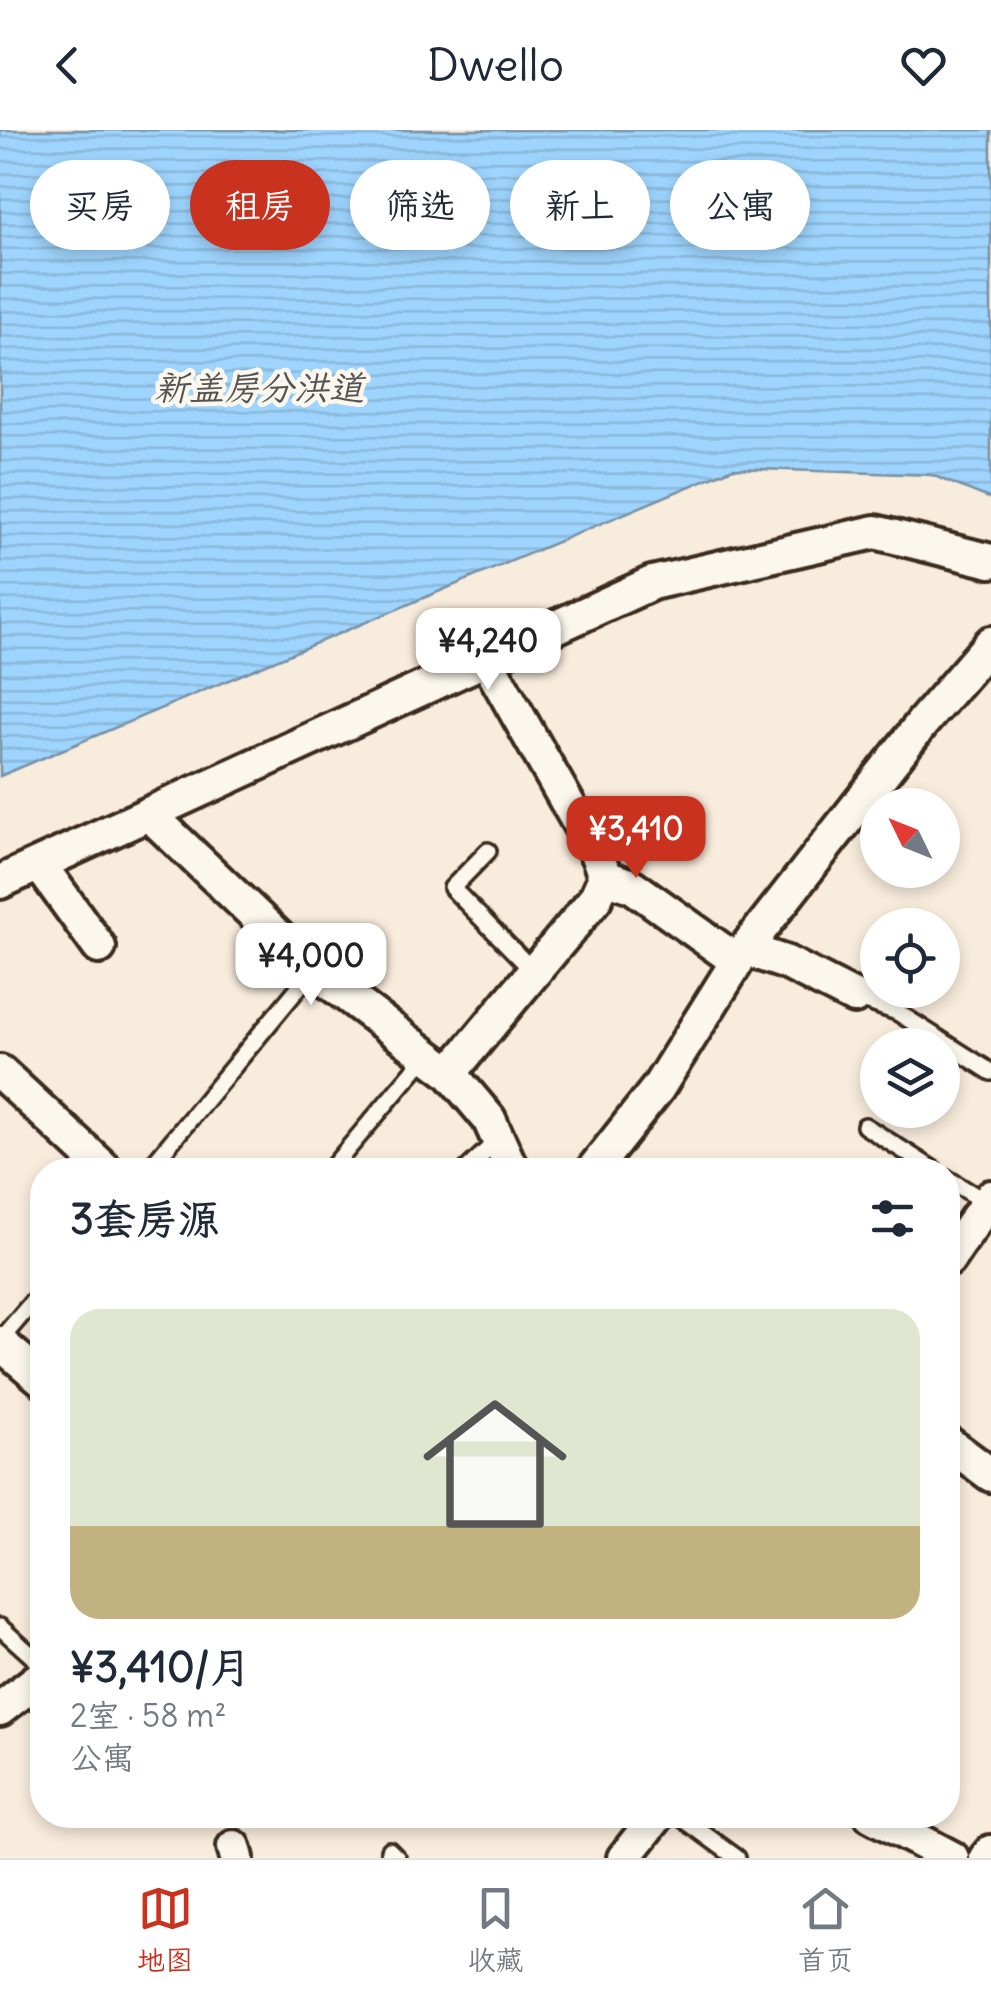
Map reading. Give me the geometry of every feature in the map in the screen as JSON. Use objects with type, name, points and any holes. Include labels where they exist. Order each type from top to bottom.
[{"type":"street","points":[[0,882],[652,584],[874,532],[991,562]]},
{"type":"street","points":[[603,1158],[658,1088],[741,955],[864,807],[991,643]]},
{"type":"street","points":[[439,1064],[534,972],[595,898],[605,876],[486,659]]},
{"type":"street","points":[[149,814],[313,970],[439,1064],[489,1119],[505,1155]]},
{"type":"street","points":[[39,864],[99,947]]},
{"type":"street","points":[[605,876],[632,886],[741,955],[787,963],[854,998]]},
{"type":"street","points":[[0,1072],[93,1158]]},
{"type":"street","points":[[960,1242],[989,1200]]},
{"type":"street","points":[[0,1341],[30,1369]]},
{"type":"street","points":[[960,1452],[991,1475]]},
{"type":"street","points":[[0,1709],[30,1685]]},
{"type":"street","points":[[624,1858],[646,1828]]},
{"type":"street","points":[[895,1828],[952,1858]]},
{"type":"street","points":[[986,1858],[991,1852]]},
{"type":"lane","points":[[488,851],[452,888],[534,972]]},
{"type":"lane","points":[[158,1158],[313,970]]},
{"type":"lane","points":[[854,998],[897,1012],[991,1072]]},
{"type":"lane","points":[[342,1158],[439,1064]]},
{"type":"lane","points":[[868,1128],[915,1158]]},
{"type":"lane","points":[[960,1184],[989,1200]]},
{"type":"lane","points":[[0,1341],[30,1305]]},
{"type":"lane","points":[[0,1627],[30,1654]]},
{"type":"lane","points":[[675,1828],[737,1858]]},
{"type":"water","name":"新盖房分洪道","points":[[0,130],[991,130],[991,499],[932,475],[733,468],[0,776]]}]
